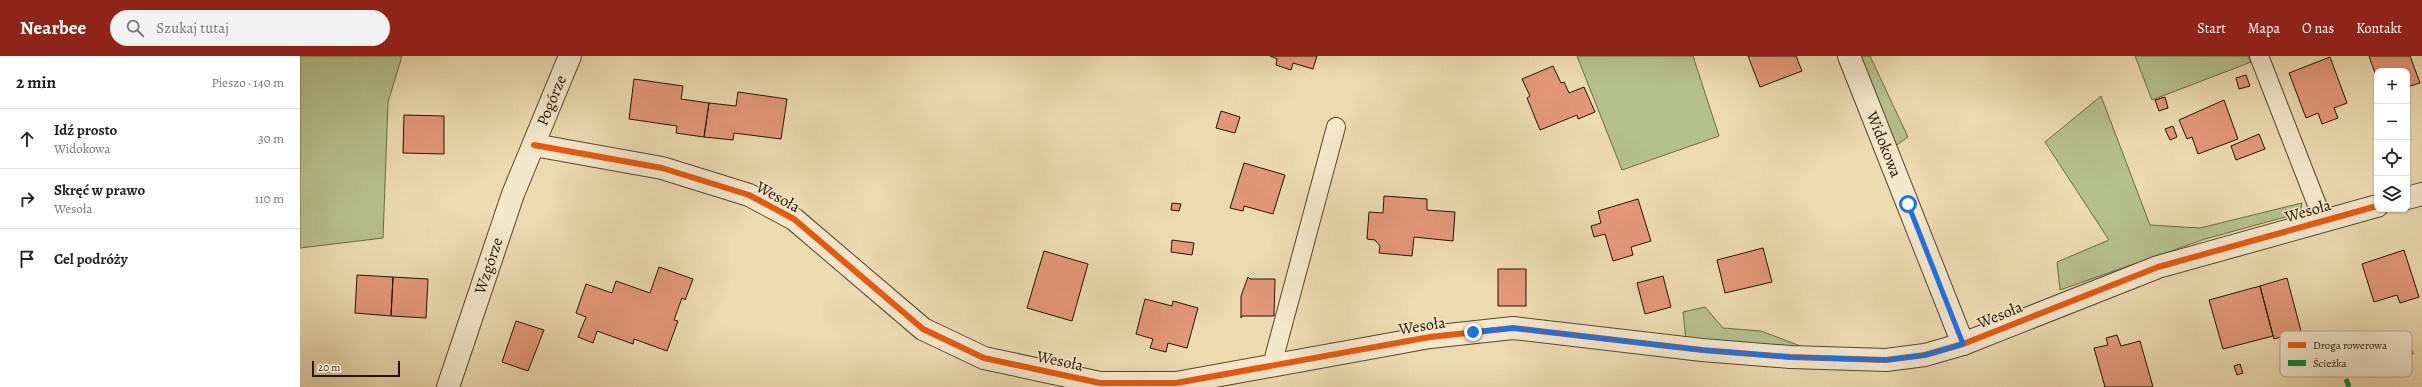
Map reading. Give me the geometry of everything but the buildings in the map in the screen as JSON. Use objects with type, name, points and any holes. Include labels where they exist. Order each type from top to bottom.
[{"type":"street","name":"Pogórze","points":[[534,145],[570,56]]},
{"type":"street","name":"Widokowa","points":[[1849,56],[1963,344]]},
{"type":"street","name":"Wesoła","points":[[534,145],[662,168],[749,195],[794,219],[923,329],[984,358],[1100,383],[1176,382],[1430,337],[1513,328],[1702,350],[1790,357],[1886,360],[1925,355],[1963,344],[2158,266],[2374,207]]},
{"type":"street","name":"Wzgórze","points":[[448,387],[513,194],[534,145]]},
{"type":"street","points":[[2410,197],[2422,194]]},
{"type":"lane","points":[[2259,56],[2323,220]]},
{"type":"lane","points":[[1272,366],[1336,127]]},
{"type":"green space","points":[[300,56],[402,56],[388,102],[383,238],[300,248]]},
{"type":"green space","points":[[1577,56],[1693,56],[1719,136],[1622,170]]},
{"type":"green space","points":[[1856,56],[1870,56],[1908,137],[1894,147]]},
{"type":"green space","points":[[2135,56],[2248,56],[2251,62],[2152,100]]},
{"type":"green space","points":[[2101,96],[2150,225],[2200,228],[2302,203],[2300,213],[2205,239],[2060,290],[2057,262],[2109,240],[2045,142]]},
{"type":"green space","points":[[1705,307],[1723,328],[1761,331],[1811,350],[1686,340],[1683,312]]},
{"type":"marked path","points":[[2346,379],[2349,387]]},
{"type":"cycle path","points":[[534,145],[662,168],[749,195],[794,219],[923,329],[984,358],[1100,383],[1176,383],[1430,337],[1513,328],[1702,350],[1790,357],[1886,360],[1925,355],[1963,344],[2158,267],[2374,207]]},
{"type":"route","points":[[1473,332],[1513,328],[1702,350],[1790,357],[1886,360],[1925,355],[1963,344],[1908,204]]}]
